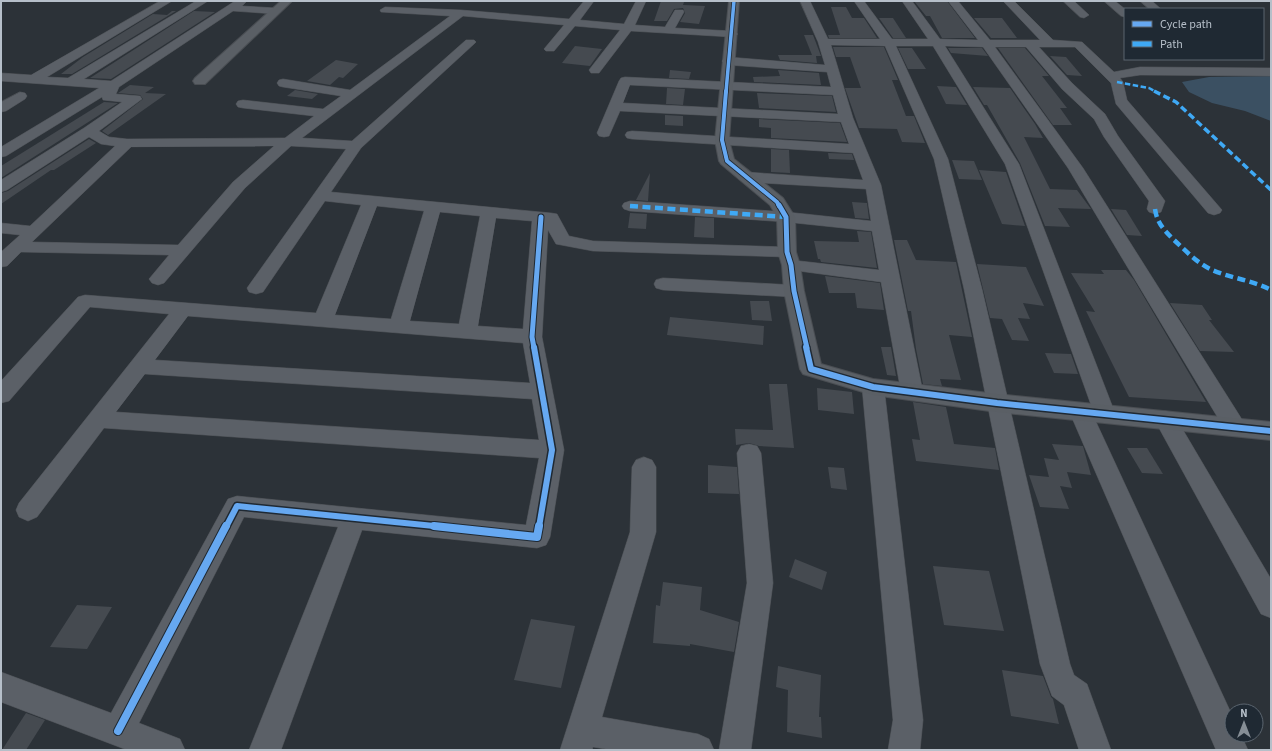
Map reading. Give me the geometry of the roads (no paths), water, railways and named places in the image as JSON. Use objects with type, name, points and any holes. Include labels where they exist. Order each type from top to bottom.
[{"type":"street","points":[[34,79],[167,1]]},
{"type":"street","points":[[70,82],[203,1]]},
{"type":"street","points":[[1,153],[113,85],[242,1]]},
{"type":"street","points":[[200,81],[287,1]]},
{"type":"street","points":[[550,48],[572,24],[589,1]]},
{"type":"street","points":[[594,70],[628,27],[641,1]]},
{"type":"street","points":[[734,1],[722,140],[727,161],[777,202],[786,217],[789,258],[794,291],[811,370],[873,387],[997,403],[1271,431]]},
{"type":"street","points":[[805,1],[824,42],[846,118],[873,185],[889,277],[912,392]]},
{"type":"street","points":[[859,1],[889,43],[941,159],[973,289],[1055,664],[1063,685],[1076,695],[1095,750]]},
{"type":"street","points":[[907,1],[936,42],[1012,164],[1092,412],[1232,750]]},
{"type":"street","points":[[953,1],[986,43],[1074,168],[1235,427]]},
{"type":"street","points":[[1008,1],[1050,44]]},
{"type":"street","points":[[1068,1],[1084,15]]},
{"type":"street","points":[[1109,1],[1124,13]]},
{"type":"street","points":[[1145,1],[1155,8]]},
{"type":"street","points":[[231,8],[276,11]]},
{"type":"street","points":[[385,10],[461,13],[572,24],[628,27],[668,32],[732,34]]},
{"type":"street","points":[[668,32],[679,12]]},
{"type":"street","points":[[158,279],[239,185],[288,142],[328,114],[352,94],[461,13]]},
{"type":"street","points":[[256,288],[356,145],[470,42]]},
{"type":"street","points":[[824,42],[1078,44],[1117,82],[1121,101],[1214,210]]},
{"type":"street","points":[[1029,43],[1067,86],[1100,117],[1111,137],[1157,201],[1154,208]]},
{"type":"street","points":[[728,62],[832,69]]},
{"type":"street","points":[[1110,76],[1140,71],[1271,72]]},
{"type":"street","points":[[1,77],[113,85]]},
{"type":"street","points":[[604,133],[625,81],[838,91]]},
{"type":"street","points":[[282,83],[352,94]]},
{"type":"street","points":[[1,187],[89,131],[135,99],[108,97],[113,85]]},
{"type":"street","points":[[1,108],[20,96]]},
{"type":"street","points":[[243,104],[328,114]]},
{"type":"street","points":[[614,107],[846,118]]},
{"type":"street","points":[[89,131],[106,141],[127,143],[288,142],[356,145]]},
{"type":"street","points":[[632,135],[858,149]]},
{"type":"street","points":[[1,262],[127,143]]},
{"type":"street","points":[[745,177],[873,185]]},
{"type":"street","points":[[320,196],[551,218],[562,240],[593,246],[789,258],[889,277]]},
{"type":"street","points":[[323,320],[372,201]]},
{"type":"street","points":[[630,206],[786,217],[880,227]]},
{"type":"street","points":[[400,326],[433,207]]},
{"type":"street","points":[[467,332],[489,212]]},
{"type":"street","points":[[118,731],[237,506],[538,537],[552,450],[532,337],[541,217]]},
{"type":"street","points":[[1,228],[34,231]]},
{"type":"street","points":[[17,247],[183,250]]},
{"type":"street","points":[[663,284],[794,291]]},
{"type":"street","points":[[1,395],[85,301],[532,337]]},
{"type":"street","points":[[28,510],[183,309]]},
{"type":"street","points":[[139,366],[542,392]]},
{"type":"street","points":[[873,387],[908,720],[904,750]]},
{"type":"street","points":[[98,419],[552,450]]},
{"type":"street","points":[[1165,419],[1271,605]]},
{"type":"street","points":[[735,750],[760,583],[749,453]]},
{"type":"street","points":[[644,467],[643,532],[579,739],[698,750]]},
{"type":"street","points":[[265,750],[354,518]]},
{"type":"street","points":[[1,687],[169,750]]},
{"type":"water","points":[[1271,76],[1271,121],[1245,111],[1212,103],[1189,92],[1182,82],[1209,77]]}]
